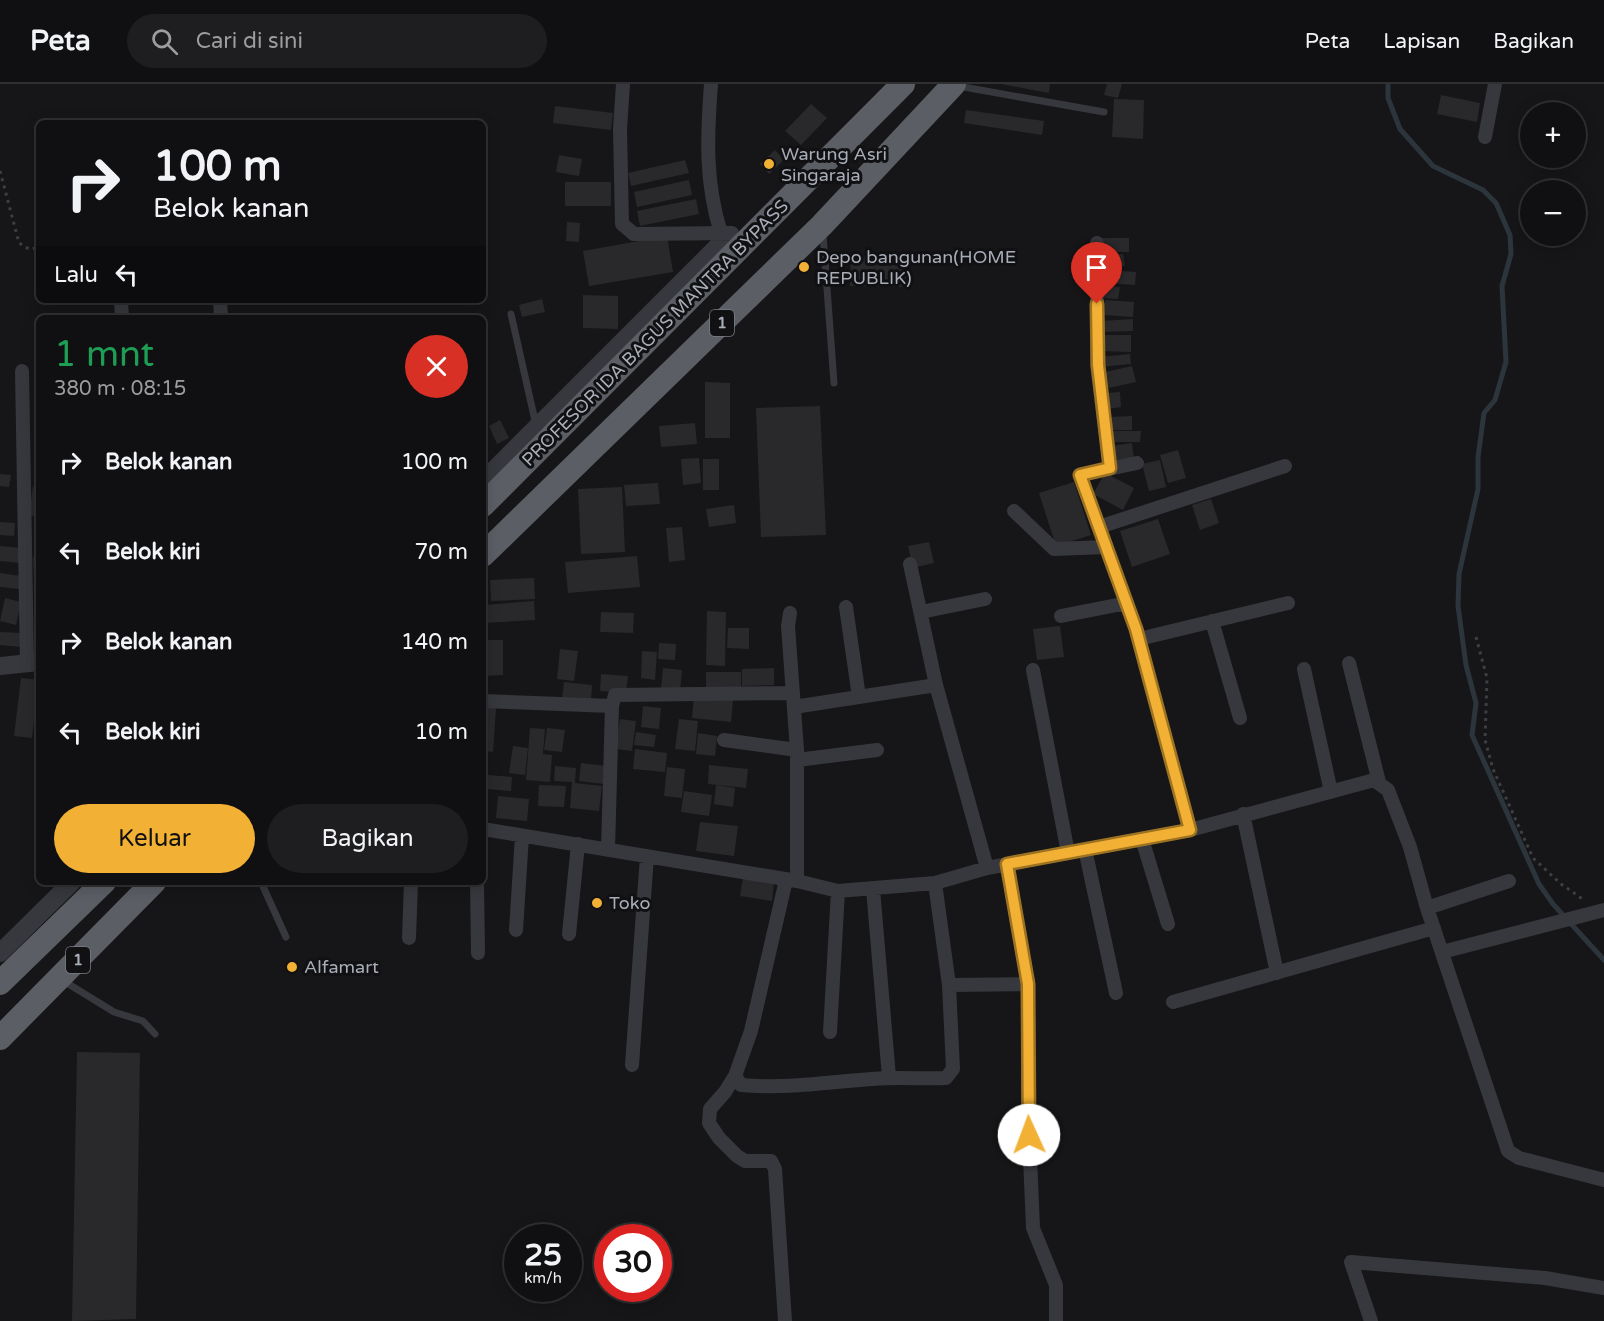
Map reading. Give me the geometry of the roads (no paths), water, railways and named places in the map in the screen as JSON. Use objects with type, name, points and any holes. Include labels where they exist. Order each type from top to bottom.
[{"type":"highway","name":"PROFESOR IDA BAGUS MANTRA BYPASS","points":[[486,494],[755,233],[903,84]]},
{"type":"highway","name":"PROFESOR IDA BAGUS MANTRA BYPASS","points":[[486,552],[822,225],[953,85]]},
{"type":"highway","name":"1","points":[[0,983],[101,885]]},
{"type":"highway","name":"1","points":[[0,1038],[151,885]]},
{"type":"street","points":[[623,84],[620,129],[622,224],[634,234],[755,233]]},
{"type":"street","points":[[711,84],[707,171],[714,210],[725,233]]},
{"type":"street","points":[[1485,137],[1495,84]]},
{"type":"street","points":[[486,494],[536,425],[725,233]]},
{"type":"street","points":[[1097,243],[1098,365],[1110,468]]},
{"type":"street","points":[[0,666],[33,663],[22,372]]},
{"type":"street","points":[[1137,463],[1080,475],[1139,639],[1190,830]]},
{"type":"street","points":[[1099,527],[1286,466]]},
{"type":"street","points":[[1014,511],[1054,549],[1106,547]]},
{"type":"street","points":[[910,564],[936,685],[987,868]]},
{"type":"street","points":[[921,612],[985,598]]},
{"type":"street","points":[[1061,616],[1127,603]]},
{"type":"street","points":[[1139,639],[1288,603]]},
{"type":"street","points":[[846,607],[859,697]]},
{"type":"street","points":[[785,1321],[775,1169],[771,1161],[745,1161],[737,1156],[718,1138],[709,1123],[710,1109],[735,1077],[761,995],[791,880],[797,755],[788,626],[790,613]]},
{"type":"street","points":[[1212,621],[1240,718]]},
{"type":"street","points":[[1349,663],[1380,782]]},
{"type":"street","points":[[1304,669],[1331,792]]},
{"type":"street","points":[[1033,670],[1068,853]]},
{"type":"street","points":[[608,849],[612,706],[616,694],[794,700],[859,697],[936,685]]},
{"type":"street","points":[[486,701],[612,706]]},
{"type":"street","points":[[724,740],[797,755],[877,750]]},
{"type":"street","points":[[486,830],[791,880],[838,891],[873,890],[935,883],[987,868],[1190,830],[1374,780],[1380,782],[1388,790],[1410,847],[1427,908],[1508,1151],[1519,1158],[1604,1180]]},
{"type":"street","points":[[1243,814],[1276,973]]},
{"type":"street","points":[[516,930],[522,836]]},
{"type":"street","points":[[1142,839],[1168,924]]},
{"type":"street","points":[[569,934],[578,844]]},
{"type":"street","points":[[1085,849],[1116,993]]},
{"type":"street","points":[[632,1065],[647,856]]},
{"type":"street","points":[[1007,864],[1028,984],[1028,1111],[1033,1228],[1056,1285],[1056,1321]]},
{"type":"street","points":[[1427,908],[1509,881]]},
{"type":"street","points":[[735,1077],[741,1085],[762,1087],[828,1084],[889,1077],[946,1078],[951,1075],[953,1069],[950,985],[935,883]]},
{"type":"street","points":[[0,953],[69,885]]},
{"type":"street","points":[[408,938],[411,885]]},
{"type":"street","points":[[477,885],[478,953]]},
{"type":"street","points":[[873,890],[889,1077]]},
{"type":"street","points":[[830,1032],[838,891]]},
{"type":"street","points":[[1442,952],[1550,926],[1602,910]]},
{"type":"street","points":[[1173,1002],[1434,928]]},
{"type":"street","points":[[950,985],[1028,984]]},
{"type":"street","points":[[1371,1321],[1352,1262],[1545,1278],[1604,1288]]},
{"type":"lane","points":[[953,85],[1104,112]]},
{"type":"lane","points":[[822,225],[834,383]]},
{"type":"lane","points":[[511,314],[536,425]]},
{"type":"lane","points":[[262,885],[286,937]]},
{"type":"lane","points":[[59,979],[114,1012],[143,1021],[155,1034]]},
{"type":"waterway","points":[[1388,84],[1388,98],[1400,129],[1433,166],[1483,190],[1496,203],[1510,235],[1511,254],[1502,286],[1506,362],[1495,400],[1484,413],[1478,457],[1478,489],[1459,574],[1458,606],[1466,665],[1476,703],[1472,735],[1539,884],[1553,904],[1604,960]]},
{"type":"place","name":"Warung Asri Singaraja","points":[[769,164]]},
{"type":"place","name":"Depo bangunan(HOME REPUBLIK)","points":[[804,267]]},
{"type":"place","name":"Toko","points":[[597,903]]},
{"type":"place","name":"Alfamart","points":[[292,967]]}]
